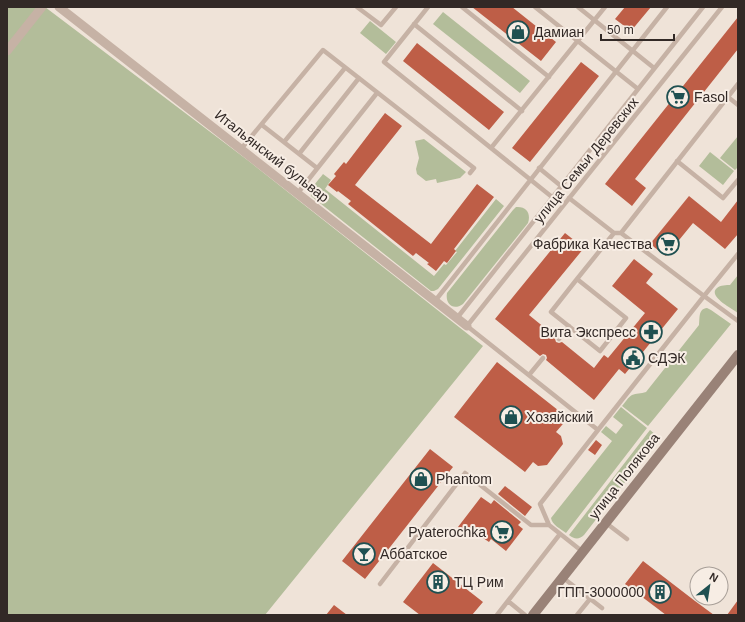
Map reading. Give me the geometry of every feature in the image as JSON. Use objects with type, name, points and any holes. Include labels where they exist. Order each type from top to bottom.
[{"type":"main road","name":"улица Полякова","points":[[533,615],[738,355]]},
{"type":"street","points":[[7,51],[42,7]]},
{"type":"street","name":"Итальянский бульвар","points":[[59,7],[467,326]]},
{"type":"lane","points":[[357,7],[381,25],[396,7]]},
{"type":"lane","points":[[428,7],[384,62],[552,197]]},
{"type":"lane","points":[[462,7],[549,77]]},
{"type":"lane","points":[[535,7],[638,89]]},
{"type":"lane","points":[[578,7],[654,68]]},
{"type":"lane","points":[[492,148],[605,7]]},
{"type":"lane","points":[[435,302],[666,7]]},
{"type":"lane","points":[[456,318],[703,7]]},
{"type":"lane","name":"улица Семьи Деревских","points":[[467,326],[722,7]]},
{"type":"lane","points":[[414,24],[522,111]]},
{"type":"lane","points":[[241,149],[323,50],[474,168],[470,173]]},
{"type":"lane","points":[[284,142],[345,68]]},
{"type":"lane","points":[[299,154],[359,78]]},
{"type":"lane","points":[[621,233],[738,84]]},
{"type":"lane","points":[[297,194],[377,93]]},
{"type":"lane","points":[[728,97],[738,105]]},
{"type":"lane","points":[[262,125],[317,168]]},
{"type":"lane","points":[[677,161],[723,198],[738,180]]},
{"type":"lane","points":[[539,168],[561,186]]},
{"type":"lane","points":[[569,198],[614,233],[621,233],[738,321]]},
{"type":"lane","points":[[578,279],[626,318],[600,351],[551,312],[614,233]]},
{"type":"lane","points":[[583,552],[549,525],[540,504],[738,254]]},
{"type":"lane","points":[[467,326],[598,430]]},
{"type":"lane","points":[[559,339],[569,326]]},
{"type":"lane","points":[[529,375],[543,358]]},
{"type":"lane","points":[[380,584],[466,473],[531,525],[549,525]]},
{"type":"lane","points":[[606,523],[627,540]]},
{"type":"lane","points":[[496,615],[560,534]]},
{"type":"lane","points":[[562,577],[602,608]]},
{"type":"lane","points":[[577,615],[590,599]]},
{"type":"lane","points":[[508,601],[525,615]]},
{"type":"green space","points":[[7,7],[45,7],[250,162],[483,346],[265,615],[7,615]]},
{"type":"green space","points":[[443,12],[530,81],[520,93],[433,24]]},
{"type":"green space","points":[[370,21],[396,42],[386,54],[360,33]]},
{"type":"green space","points":[[738,136],[738,167],[735,170],[720,158]]},
{"type":"green space","points":[[424,139],[466,172],[460,178],[437,183],[436,179],[426,181],[417,174],[416,169],[419,158],[415,141]]},
{"type":"green space","points":[[710,152],[734,171],[723,185],[699,166]]},
{"type":"green space","points":[[323,174],[331,180],[325,189],[434,276],[457,252],[455,251],[496,199],[504,206],[438,289],[431,291],[311,196],[313,187]]},
{"type":"green space","points":[[516,207],[523,208],[527,211],[529,217],[528,223],[463,304],[456,307],[450,305],[447,300],[447,293]]},
{"type":"green space","points":[[738,275],[738,313],[718,298],[715,295],[715,291],[720,286],[730,285]]},
{"type":"green space","points":[[707,308],[731,324],[648,426],[622,406],[632,395],[646,392],[699,325],[701,312]]},
{"type":"green space","points":[[621,407],[647,428],[566,533],[555,525],[551,518],[612,441],[601,432],[606,426],[616,434],[623,425],[613,417]]},
{"type":"green space","points":[[650,430],[656,435],[651,441],[649,451],[584,535],[580,538],[576,538],[569,535]]},
{"type":"building","points":[[472,7],[512,7],[556,42],[541,61]]},
{"type":"building","points":[[625,7],[651,7],[631,31],[615,19]]},
{"type":"building","points":[[738,17],[738,49],[635,179],[646,188],[632,206],[605,184]]},
{"type":"building","points":[[417,43],[504,112],[489,130],[403,61]]},
{"type":"building","points":[[581,62],[599,76],[530,162],[512,148]]},
{"type":"building","points":[[385,113],[402,126],[355,185],[431,244],[477,184],[494,197],[454,249],[456,251],[447,263],[444,261],[436,271],[427,264],[429,263],[416,253],[413,256],[348,204],[351,201],[328,185],[336,176],[334,174],[344,162],[346,164]]},
{"type":"building","points":[[689,196],[721,222],[738,200],[738,234],[725,249],[693,223],[666,256],[650,244]]},
{"type":"building","points":[[565,233],[584,248],[529,315],[556,337],[556,342],[562,342],[594,368],[604,355],[608,358],[645,313],[612,286],[634,259],[653,274],[646,283],[678,309],[625,374],[619,369],[594,400],[546,360],[546,355],[543,354],[540,356],[495,319]]},
{"type":"building","name":"Хозяйский","points":[[497,362],[568,418],[556,432],[561,436],[563,444],[547,465],[538,466],[533,462],[525,472],[454,417]]},
{"type":"building","points":[[596,440],[602,445],[595,455],[588,450]]},
{"type":"building","points":[[430,449],[453,467],[365,579],[342,561]]},
{"type":"building","points":[[505,486],[532,507],[525,516],[498,494]]},
{"type":"building","points":[[481,497],[491,504],[494,500],[521,522],[518,525],[523,529],[506,551],[491,539],[489,542],[477,534],[473,539],[458,527]]},
{"type":"building","name":"ГПП-3000000","points":[[643,561],[689,596],[689,606],[702,606],[714,615],[666,615],[625,584]]},
{"type":"building","name":"ТЦ Рим","points":[[433,563],[483,602],[472,615],[420,615],[403,602]]},
{"type":"building","points":[[738,600],[738,615],[727,615]]},
{"type":"building","points":[[334,605],[347,615],[326,615]]},
{"type":"place","name":"Дамиан","points":[[518,32]]},
{"type":"place","name":"Fasol","points":[[678,97]]},
{"type":"place","name":"Фабрика Качества","points":[[668,244]]},
{"type":"place","name":"Вита Экспресс","points":[[651,332]]},
{"type":"place","name":"СДЭК","points":[[633,358]]},
{"type":"place","name":"Хозяйский","points":[[511,417]]},
{"type":"place","name":"Phantom","points":[[421,479]]},
{"type":"place","name":"Pyaterochka","points":[[502,532]]},
{"type":"place","name":"Аббатское","points":[[364,554]]},
{"type":"place","name":"ТЦ Рим","points":[[438,582]]},
{"type":"place","name":"ГПП-3000000","points":[[660,592]]}]
